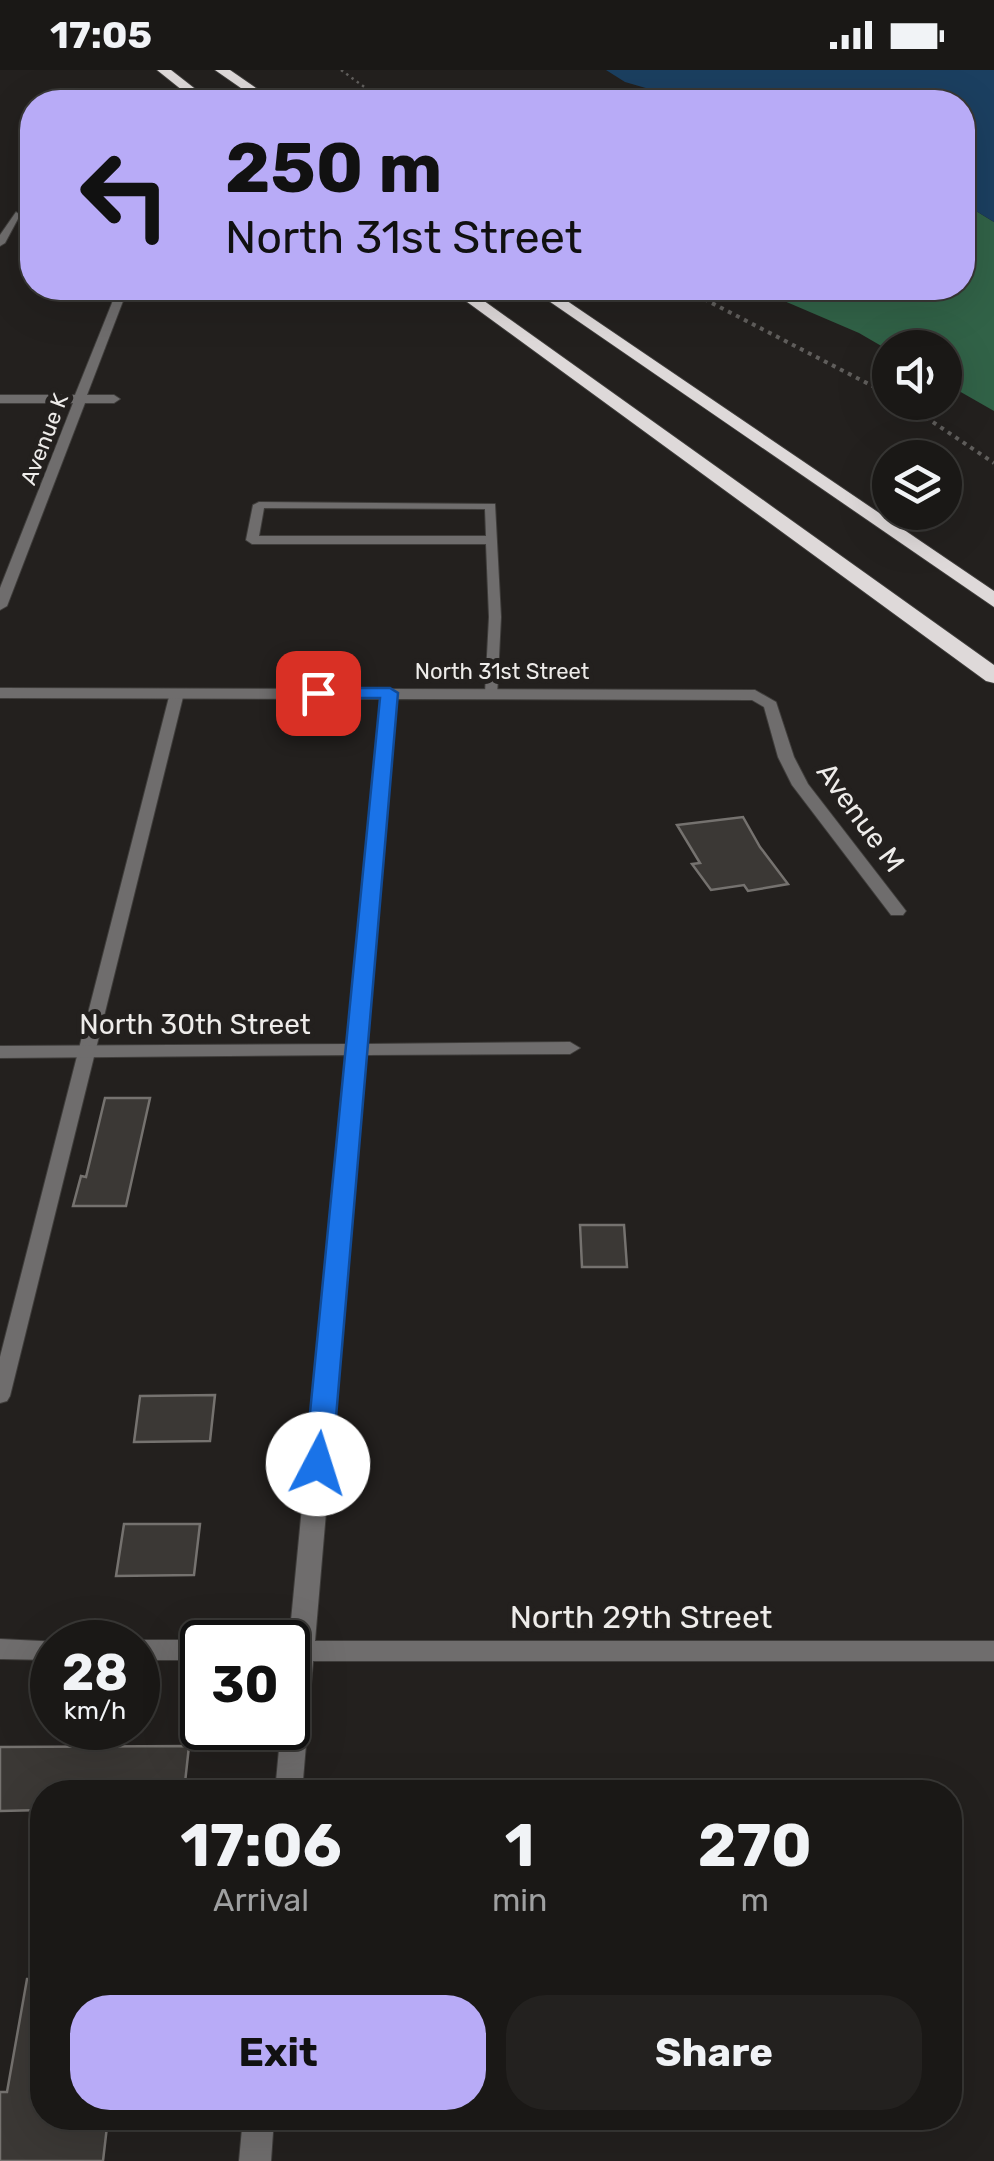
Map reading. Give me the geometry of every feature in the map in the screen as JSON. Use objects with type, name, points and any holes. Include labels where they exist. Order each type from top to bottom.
[{"type":"highway","points":[[163,70],[189,90]]},
{"type":"highway","points":[[220,70],[251,90]]},
{"type":"highway","points":[[473,300],[994,676]]},
{"type":"highway","points":[[555,300],[994,602]]},
{"type":"street","name":"Avenue K","points":[[0,606],[118,300]]},
{"type":"street","points":[[0,398],[114,398]]},
{"type":"street","name":"North 31st Street","points":[[0,693],[738,693],[763,698]]},
{"type":"street","points":[[297,1620],[390,693]]},
{"type":"street","name":"Avenue M","points":[[763,698],[772,705],[786,757],[800,785],[897,911]]},
{"type":"street","name":"North 30th Street","points":[[0,1052],[570,1048]]},
{"type":"street","points":[[0,1649],[30,1650]]},
{"type":"street","name":"North 29th Street","points":[[310,1651],[994,1651]]},
{"type":"street","points":[[289,1780],[290,1750]]},
{"type":"street","points":[[255,2161],[258,2130]]},
{"type":"lane","points":[[0,242],[16,215]]},
{"type":"lane","points":[[492,540],[252,540],[259,505],[492,506],[492,540],[492,693]]},
{"type":"lane","points":[[0,1396],[177,693]]},
{"type":"path","points":[[341,70],[368,90]]},
{"type":"path","points":[[706,300],[872,387]]},
{"type":"path","points":[[930,420],[994,463]]},
{"type":"green space","points":[[975,210],[994,222],[994,411],[962,393],[962,330],[872,330],[872,341],[782,300],[975,300]]},
{"type":"water","points":[[606,70],[994,70],[994,222],[975,210],[975,90],[653,90],[625,82]]},
{"type":"building","points":[[743,817],[788,884],[748,891],[744,885],[711,890],[692,864],[700,863],[677,825]]},
{"type":"building","points":[[105,1098],[150,1098],[126,1206],[73,1206],[81,1176],[86,1177]]},
{"type":"building","points":[[580,1225],[624,1225],[627,1267],[582,1267]]},
{"type":"building","points":[[215,1395],[210,1441],[134,1442],[140,1396]]},
{"type":"building","points":[[124,1524],[200,1524],[194,1575],[116,1576]]},
{"type":"building","points":[[160,1746],[180,1746],[180,1750],[189,1750],[185,1780],[30,1780],[30,1810],[0,1811],[0,1747],[160,1750]]},
{"type":"building","points":[[30,1979],[30,2130],[107,2130],[103,2161],[0,2161],[0,2092],[7,2092]]},
{"type":"route","points":[[318,693],[390,693],[318,1464]]}]
